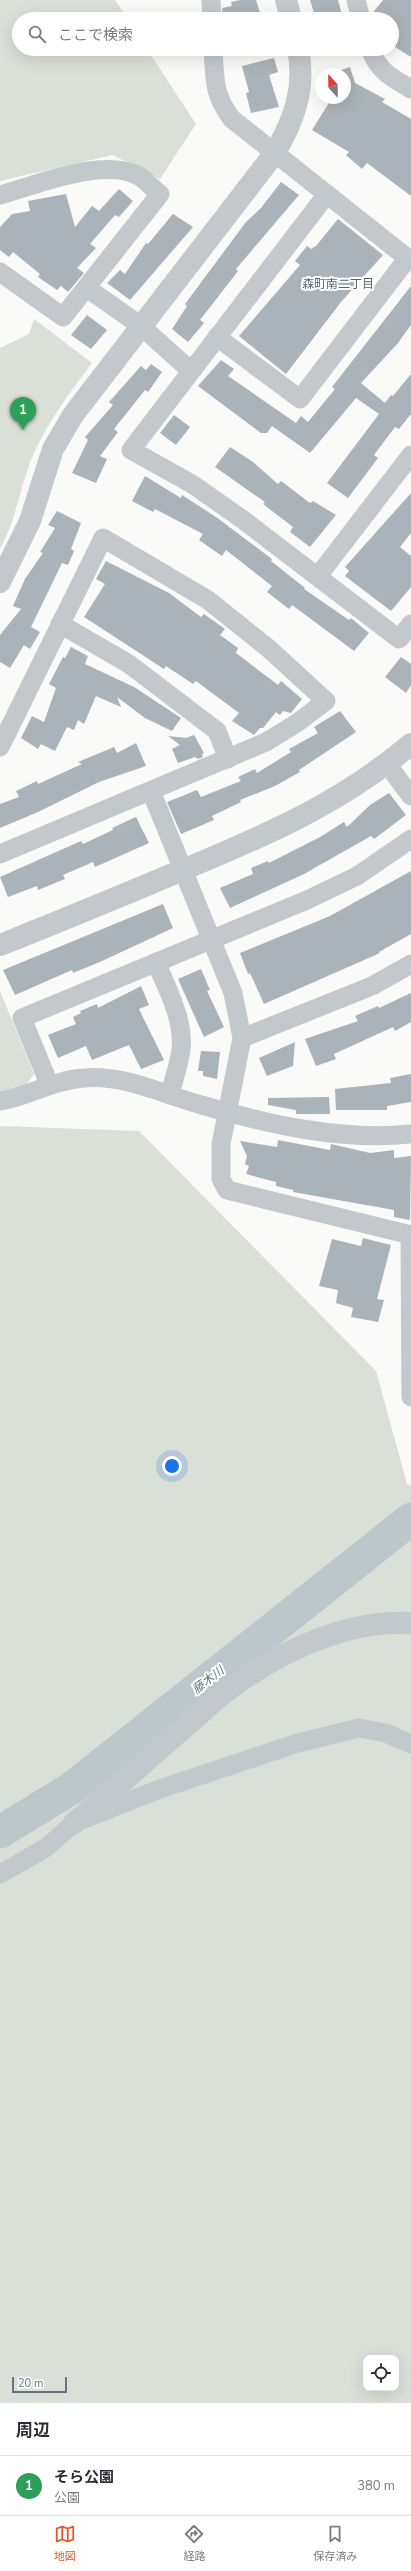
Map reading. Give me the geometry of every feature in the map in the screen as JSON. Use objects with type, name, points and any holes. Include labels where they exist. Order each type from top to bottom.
[{"type":"street","points":[[211,0],[212,12]]},
{"type":"street","points":[[286,0],[289,12]]},
{"type":"street","points":[[356,0],[359,12]]},
{"type":"street","points":[[213,56],[215,89],[222,106],[232,119],[274,154],[327,194],[409,260],[300,399],[217,337]]},
{"type":"street","points":[[0,582],[30,520],[53,449],[72,415],[274,154],[295,112],[301,84],[299,56]]},
{"type":"street","points":[[373,56],[376,64],[387,74],[411,89]]},
{"type":"street","points":[[0,195],[89,171],[107,169],[125,171],[139,176],[160,194],[63,317],[0,272]]},
{"type":"street","points":[[327,194],[131,450],[192,484],[318,576],[399,639],[411,624]]},
{"type":"street","points":[[87,288],[141,326],[191,371]]},
{"type":"street","points":[[318,576],[411,455]]},
{"type":"street","points":[[0,747],[102,538],[208,600],[268,648],[326,701],[297,723],[266,742],[0,854]]},
{"type":"street","points":[[60,624],[129,664],[217,731],[228,759]]},
{"type":"street","points":[[0,946],[280,829],[335,800],[388,764],[411,744]]},
{"type":"street","points":[[388,764],[411,796]]},
{"type":"street","points":[[151,791],[233,993],[242,1038],[221,1144],[221,1179],[226,1190],[411,1235],[411,1397]]},
{"type":"street","points":[[49,1084],[22,1018],[307,900],[357,876],[411,840]]},
{"type":"street","points":[[156,962],[179,1020],[181,1036],[181,1052],[170,1095]]},
{"type":"street","points":[[242,1038],[372,986],[411,964]]},
{"type":"street","points":[[0,1101],[49,1084],[85,1078],[118,1080],[228,1112],[309,1131],[380,1137],[411,1134]]},
{"type":"street","points":[[0,1874],[47,1847],[232,1687],[276,1659],[316,1640],[345,1631],[373,1625],[411,1623]]},
{"type":"street","points":[[74,1823],[165,1788],[298,1743],[359,1728],[386,1733],[411,1744]]},
{"type":"shaded area","points":[[0,0],[115,0],[123,12],[12,12],[12,56],[152,56],[196,124],[160,179],[113,155],[0,181]]},
{"type":"shaded area","points":[[34,319],[92,363],[60,406],[34,453],[11,525],[0,549],[0,348],[29,334]]},
{"type":"shaded area","points":[[0,991],[34,1074],[26,1085],[0,1092]]},
{"type":"shaded area","points":[[0,1126],[139,1131],[376,1371],[407,1484],[411,1485],[411,2403],[0,2403]]},
{"type":"building","points":[[240,0],[256,0],[260,12],[222,12],[222,8],[232,6],[231,2]]},
{"type":"building","points":[[310,0],[338,0],[341,12],[314,12]]},
{"type":"building","points":[[383,0],[411,0],[411,57],[399,49],[399,12],[373,12]]},
{"type":"building","points":[[274,58],[278,72],[269,75],[279,107],[251,113],[246,93],[249,92],[242,66]]},
{"type":"building","points":[[351,70],[355,83],[385,99],[382,102],[411,119],[411,196],[367,163],[362,169],[346,155],[349,152],[312,130],[328,104],[351,104]]},
{"type":"building","points":[[281,182],[299,195],[236,269],[238,271],[200,320],[204,323],[188,342],[172,329],[187,306],[185,304],[246,222],[261,208]]},
{"type":"building","points":[[119,189],[133,201],[119,217],[115,215],[90,244],[96,248],[77,268],[84,273],[68,292],[61,286],[57,290],[38,277],[40,274],[13,252],[9,257],[0,250],[0,227],[12,214],[30,211],[28,201],[66,194],[75,227],[92,206],[99,211]]},
{"type":"building","points":[[173,214],[193,227],[130,300],[107,283],[120,270],[125,274],[146,243],[148,244]]},
{"type":"building","points":[[338,219],[383,255],[341,302],[286,374],[239,336],[300,265],[295,261],[307,246],[311,249],[316,246]]},
{"type":"building","points":[[411,286],[411,325],[398,343],[361,383],[385,403],[391,395],[393,396],[411,374],[411,414],[399,429],[395,427],[374,455],[378,458],[348,498],[327,483],[379,414],[356,398],[310,453],[272,426],[267,433],[261,433],[198,386],[221,360],[234,369],[228,376],[296,423],[301,416],[308,422],[335,389],[332,387]]},
{"type":"building","points":[[87,315],[107,330],[91,349],[71,335]]},
{"type":"building","points":[[151,364],[162,372],[148,392],[145,390],[114,429],[118,432],[100,456],[107,459],[96,483],[72,473],[88,440],[85,437],[113,405],[109,402],[141,366],[146,370]]},
{"type":"building","points":[[174,415],[190,427],[176,445],[160,433]]},
{"type":"building","points":[[230,447],[253,462],[278,484],[281,481],[310,503],[313,501],[336,515],[310,547],[290,532],[293,527],[263,504],[265,502],[215,467]]},
{"type":"building","points":[[145,476],[181,498],[182,495],[216,517],[272,559],[271,561],[305,588],[304,589],[349,620],[351,618],[369,633],[354,651],[292,605],[289,609],[267,592],[272,586],[226,550],[222,556],[199,540],[203,534],[155,509],[153,512],[132,501]]},
{"type":"building","points":[[411,493],[411,533],[400,547],[411,556],[411,587],[391,611],[345,576],[349,571],[345,567]]},
{"type":"building","points":[[57,511],[81,523],[71,549],[74,551],[68,565],[62,563],[31,627],[40,632],[30,649],[24,645],[10,668],[0,662],[0,635],[21,609],[13,606],[25,579],[43,553],[40,552],[55,528],[48,525]]},
{"type":"building","points":[[106,561],[169,593],[201,617],[204,614],[225,629],[220,635],[238,648],[236,653],[278,685],[281,681],[302,699],[291,713],[283,711],[280,715],[276,712],[263,728],[260,728],[254,735],[232,721],[239,713],[196,681],[193,684],[166,666],[164,669],[84,617],[105,584],[96,579]]},
{"type":"building","points":[[71,647],[88,656],[85,664],[134,687],[181,718],[172,731],[145,718],[117,697],[121,707],[96,696],[84,724],[78,720],[74,730],[67,727],[55,751],[41,744],[38,749],[21,738],[32,716],[44,722],[56,688],[49,684],[63,657],[65,658]]},
{"type":"building","points":[[401,657],[411,664],[411,685],[406,693],[385,677]]},
{"type":"building","points":[[340,711],[356,732],[299,770],[300,772],[275,786],[240,800],[241,802],[212,816],[214,820],[181,834],[167,802],[197,790],[201,797],[241,781],[238,777],[255,769],[257,773],[291,752],[289,749],[318,733],[314,727]]},
{"type":"building","points":[[194,735],[204,753],[202,754],[203,757],[198,759],[195,757],[178,763],[172,749],[180,745],[168,736],[186,738]]},
{"type":"building","points":[[136,743],[146,766],[99,782],[38,812],[0,828],[0,804],[19,797],[16,791],[37,781],[38,784],[82,764],[78,762],[114,747],[117,753]]},
{"type":"building","points":[[389,793],[406,815],[374,839],[371,836],[304,874],[230,908],[220,888],[253,874],[251,868],[268,861],[269,863],[320,837],[344,822],[347,827],[370,805]]},
{"type":"building","points":[[136,817],[149,843],[95,867],[93,862],[63,875],[65,879],[38,890],[37,886],[8,897],[0,877],[81,841],[83,844]]},
{"type":"building","points":[[411,871],[411,934],[379,952],[380,953],[264,1004],[250,973],[248,974],[240,953],[330,916]]},
{"type":"building","points":[[163,904],[173,928],[102,961],[73,973],[72,970],[15,995],[3,970]]},
{"type":"building","points":[[201,969],[210,990],[207,991],[224,1027],[204,1037],[178,979]]},
{"type":"building","points":[[141,986],[149,1005],[139,1009],[164,1060],[141,1069],[129,1045],[92,1060],[86,1046],[58,1058],[48,1035],[76,1024],[73,1017],[81,1013],[80,1011],[97,1004],[98,1008]]},
{"type":"building","points":[[411,993],[411,1022],[395,1031],[393,1027],[334,1054],[336,1059],[316,1066],[305,1039],[358,1021],[355,1016],[378,1006],[379,1008]]},
{"type":"building","points":[[295,1042],[293,1066],[267,1076],[259,1058]]},
{"type":"building","points":[[201,1051],[220,1052],[217,1079],[203,1076],[203,1071],[198,1071]]},
{"type":"building","points":[[411,1074],[411,1102],[387,1106],[387,1110],[336,1110],[335,1089],[391,1083],[390,1078]]},
{"type":"building","points":[[329,1097],[330,1114],[296,1114],[296,1110],[268,1105],[268,1098]]},
{"type":"building","points":[[278,1140],[330,1150],[331,1144],[370,1153],[394,1150],[394,1158],[411,1156],[410,1220],[394,1217],[394,1210],[293,1192],[293,1190],[276,1186],[276,1182],[246,1174],[249,1166],[245,1164],[247,1156],[240,1141],[277,1147]]},
{"type":"building","points":[[363,1238],[391,1245],[377,1299],[384,1300],[378,1322],[351,1317],[353,1308],[336,1303],[338,1290],[319,1286],[332,1239],[361,1246]]},
{"type":"waterway","name":"藤木川","points":[[0,1832],[72,1788],[411,1519]]},
{"type":"place","name":"そら公園","points":[[23,430]]},
{"type":"district","name":"森町南二丁目","points":[[338,284]]}]
